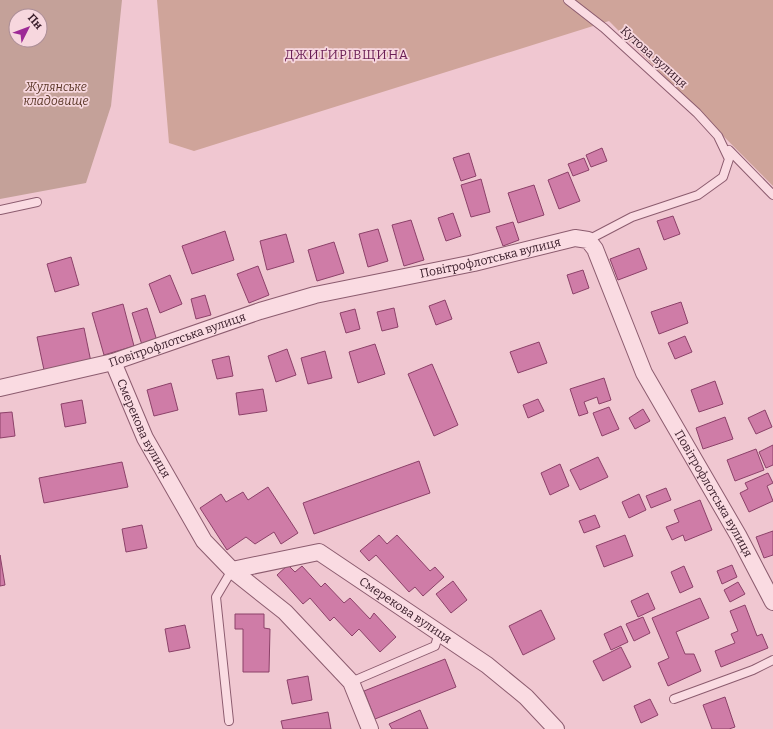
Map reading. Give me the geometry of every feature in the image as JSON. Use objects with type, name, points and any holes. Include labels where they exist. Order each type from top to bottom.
[{"type":"street","name":"Повітрофлотська вулиця","points":[[0,388],[113,362],[260,311],[315,295],[474,263],[575,238],[588,240],[595,249],[644,373],[738,535],[773,602]]},
{"type":"street","name":"Смерекова вулиця","points":[[113,362],[145,438],[204,541],[232,570],[285,612],[351,682]]},
{"type":"street","name":"Смерекова вулиця","points":[[232,570],[319,552],[487,665],[526,697],[556,729]]},
{"type":"street","points":[[351,682],[370,729]]},
{"type":"lane","name":"Кутова вулиця","points":[[568,0],[604,28],[646,65],[718,136],[732,155],[773,195]]},
{"type":"lane","name":"Кутова вулиця","points":[[588,240],[632,217],[698,195],[707,190],[722,177],[729,159],[718,136]]},
{"type":"lane","points":[[0,210],[37,202]]},
{"type":"lane","points":[[229,720],[216,597],[232,570]]},
{"type":"lane","points":[[351,682],[435,646],[439,633]]},
{"type":"lane","points":[[674,699],[753,670],[773,660]]},
{"type":"shaded area","points":[[157,0],[773,0],[773,186],[609,21],[194,151],[169,143]]},
{"type":"green space","name":"Жулянське кладовище","points":[[0,0],[122,0],[111,106],[86,183],[0,199]]},
{"type":"building","points":[[602,148],[607,161],[591,167],[586,155]]},
{"type":"building","points":[[469,153],[476,176],[461,181],[453,158]]},
{"type":"building","points":[[584,158],[589,170],[573,176],[568,164]]},
{"type":"building","points":[[568,172],[580,201],[559,209],[548,180]]},
{"type":"building","points":[[481,179],[490,212],[471,217],[461,185]]},
{"type":"building","points":[[534,185],[544,215],[518,223],[508,193]]},
{"type":"building","points":[[453,213],[461,236],[446,241],[438,218]]},
{"type":"building","points":[[673,216],[680,234],[664,240],[657,221]]},
{"type":"building","points":[[411,220],[424,260],[404,266],[392,225]]},
{"type":"building","points":[[513,222],[519,240],[503,246],[496,227]]},
{"type":"building","points":[[378,229],[388,261],[368,267],[359,234]]},
{"type":"building","points":[[225,231],[234,260],[192,274],[182,246]]},
{"type":"building","points":[[286,234],[294,262],[267,270],[260,241]]},
{"type":"building","points":[[334,242],[344,273],[317,281],[308,250]]},
{"type":"building","points":[[639,248],[647,269],[618,280],[610,259]]},
{"type":"building","points":[[71,257],[79,285],[55,292],[47,264]]},
{"type":"building","points":[[258,266],[269,295],[249,303],[237,274]]},
{"type":"building","points":[[583,270],[589,288],[573,294],[567,275]]},
{"type":"building","points":[[170,275],[182,304],[160,313],[149,284]]},
{"type":"building","points":[[205,295],[211,315],[196,319],[191,299]]},
{"type":"building","points":[[445,300],[452,319],[436,325],[429,306]]},
{"type":"building","points":[[681,302],[688,323],[659,334],[651,312]]},
{"type":"building","points":[[123,304],[134,346],[104,355],[92,313]]},
{"type":"building","points":[[147,308],[157,341],[142,345],[132,313]]},
{"type":"building","points":[[394,308],[398,327],[382,331],[377,312]]},
{"type":"building","points":[[355,309],[360,329],[346,333],[340,313]]},
{"type":"building","points":[[84,328],[91,362],[44,370],[37,337]]},
{"type":"building","points":[[685,336],[692,352],[675,359],[668,343]]},
{"type":"building","points":[[539,342],[547,363],[518,373],[510,352]]},
{"type":"building","points":[[375,344],[385,374],[358,383],[349,352]]},
{"type":"building","points":[[287,349],[296,375],[276,382],[268,356]]},
{"type":"building","points":[[325,351],[332,378],[308,384],[301,358]]},
{"type":"building","points":[[229,356],[233,376],[217,379],[212,360]]},
{"type":"building","points":[[432,364],[458,425],[434,436],[408,374]]},
{"type":"building","points":[[604,378],[611,400],[599,404],[597,397],[584,402],[588,413],[579,416],[570,389]]},
{"type":"building","points":[[715,381],[723,404],[699,412],[691,390]]},
{"type":"building","points":[[171,383],[178,410],[154,416],[147,390]]},
{"type":"building","points":[[263,389],[267,411],[239,415],[236,393]]},
{"type":"building","points":[[538,399],[544,411],[528,418],[523,405]]},
{"type":"building","points":[[82,400],[86,423],[65,427],[61,404]]},
{"type":"building","points":[[609,407],[619,429],[602,436],[593,413]]},
{"type":"building","points":[[643,409],[650,421],[635,429],[629,418]]},
{"type":"building","points":[[765,410],[772,427],[756,434],[748,418]]},
{"type":"building","points":[[12,412],[15,436],[0,438],[0,413]]},
{"type":"building","points":[[725,417],[733,439],[703,449],[696,428]]},
{"type":"building","points":[[773,445],[773,465],[766,468],[759,452]]},
{"type":"building","points":[[756,449],[764,470],[735,481],[727,460]]},
{"type":"building","points":[[598,457],[608,477],[580,490],[570,470]]},
{"type":"building","points":[[419,461],[430,493],[314,534],[303,503]]},
{"type":"building","points":[[122,462],[128,487],[44,503],[39,478]]},
{"type":"building","points":[[560,464],[569,486],[550,495],[541,473]]},
{"type":"building","points":[[768,473],[773,483],[767,486],[773,501],[749,512],[740,493],[748,489],[745,483]]},
{"type":"building","points":[[268,487],[298,533],[281,544],[274,532],[255,544],[246,537],[227,550],[200,508],[221,494],[226,502],[243,492],[248,500]]},
{"type":"building","points":[[666,488],[671,500],[651,508],[646,496]]},
{"type":"building","points":[[639,494],[646,510],[629,518],[622,502]]},
{"type":"building","points":[[700,500],[712,530],[685,541],[683,535],[672,540],[666,527],[679,522],[674,510]]},
{"type":"building","points":[[595,515],[600,527],[584,533],[579,521]]},
{"type":"building","points":[[142,525],[147,548],[126,552],[122,529]]},
{"type":"building","points":[[773,531],[773,555],[764,558],[756,537]]},
{"type":"building","points":[[379,535],[387,544],[397,535],[430,571],[435,567],[444,577],[423,596],[415,587],[409,592],[376,555],[369,561],[360,551]]},
{"type":"building","points":[[625,535],[633,556],[604,567],[596,546]]},
{"type":"building","points":[[0,555],[5,585],[0,586]]},
{"type":"building","points":[[288,565],[295,572],[302,566],[321,587],[325,583],[344,603],[350,598],[370,619],[374,613],[396,637],[380,652],[359,629],[352,636],[334,617],[330,621],[310,598],[303,604],[277,575]]},
{"type":"building","points":[[732,565],[737,577],[722,584],[717,571]]},
{"type":"building","points":[[684,566],[693,587],[680,593],[671,572]]},
{"type":"building","points":[[453,581],[467,600],[451,613],[436,594]]},
{"type":"building","points":[[738,582],[745,594],[730,602],[724,590]]},
{"type":"building","points":[[648,593],[655,609],[638,617],[631,601]]},
{"type":"building","points":[[700,598],[709,618],[676,632],[685,654],[694,654],[701,671],[668,686],[658,663],[669,658],[652,618]]},
{"type":"building","points":[[745,605],[757,636],[762,634],[768,648],[721,667],[715,651],[735,643],[731,634],[738,631],[730,611]]},
{"type":"building","points":[[541,610],[555,639],[523,655],[509,626]]},
{"type":"building","points":[[235,614],[264,614],[264,628],[270,629],[269,672],[243,672],[243,629],[235,629]]},
{"type":"building","points":[[643,617],[650,633],[634,641],[626,624]]},
{"type":"building","points":[[185,625],[190,648],[169,652],[165,629]]},
{"type":"building","points":[[621,626],[628,642],[611,650],[604,634]]},
{"type":"building","points":[[621,647],[631,667],[603,681],[593,661]]},
{"type":"building","points":[[445,659],[456,687],[375,719],[364,691]]},
{"type":"building","points":[[308,676],[312,700],[292,704],[287,680]]},
{"type":"building","points":[[725,697],[735,727],[729,729],[712,729],[703,705]]},
{"type":"building","points":[[650,699],[658,715],[641,723],[634,706]]},
{"type":"building","points":[[420,710],[428,729],[392,729],[389,724]]},
{"type":"building","points":[[328,712],[331,729],[283,729],[281,721]]},
{"type":"district","name":"ДЖИҐИРІВЩИНА","points":[[347,54]]}]
